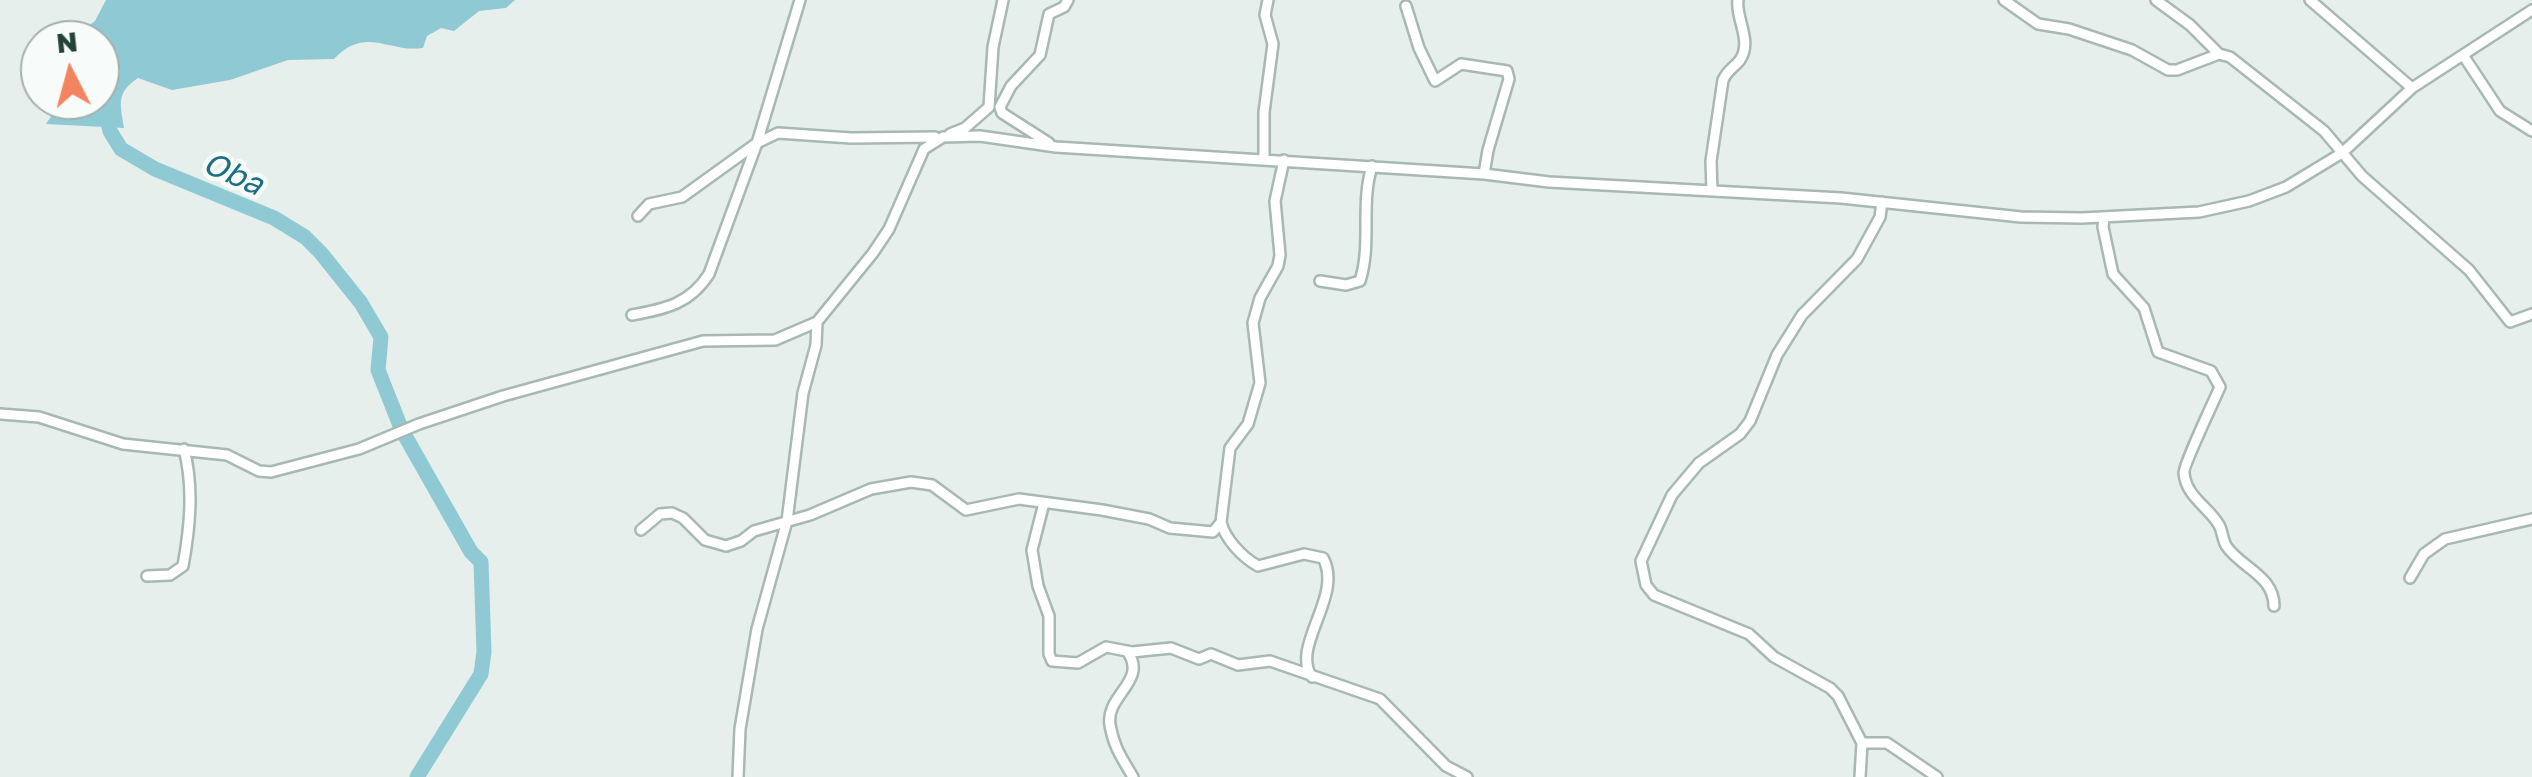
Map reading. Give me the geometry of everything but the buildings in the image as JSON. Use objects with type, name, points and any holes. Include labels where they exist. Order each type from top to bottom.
[{"type":"street","points":[[632,315],[664,309],[688,299],[709,274],[756,143],[800,0]]},
{"type":"street","points":[[0,414],[38,417],[123,444],[241,459],[258,471],[291,470],[503,396],[703,342],[775,340],[816,322],[873,254],[889,229],[924,149],[964,128],[989,107],[993,47],[1004,0]]},
{"type":"street","points":[[1056,147],[1002,113],[1000,107],[1011,86],[1040,55],[1049,14],[1068,0]]},
{"type":"street","points":[[1264,159],[1264,112],[1273,44],[1265,15],[1268,0]]},
{"type":"street","points":[[1712,191],[1712,151],[1723,80],[1740,60],[1743,50],[1738,0]]},
{"type":"street","points":[[2004,0],[2038,24],[2101,39],[2132,50],[2168,70],[2219,54]]},
{"type":"street","points":[[2156,0],[2190,25],[2219,54],[2230,57],[2324,131],[2362,176],[2469,270],[2510,322],[2532,314]]},
{"type":"street","points":[[2310,0],[2412,88]]},
{"type":"street","points":[[1406,6],[1419,48],[1435,81],[1462,64],[1507,71],[1484,174]]},
{"type":"street","points":[[638,216],[649,204],[690,192],[756,143],[778,133],[850,138],[980,136],[1056,147],[1882,202],[2021,216],[2104,218],[2199,212],[2249,202],[2286,188],[2342,153],[2412,88],[2532,10]]},
{"type":"street","points":[[2463,55],[2500,111],[2532,131]]},
{"type":"street","points":[[763,119],[778,133]]},
{"type":"street","points":[[640,530],[660,514],[672,513],[683,518],[705,540],[726,546],[754,531],[810,515],[881,486],[911,482],[932,485],[966,510],[1006,500],[1044,503],[1213,532],[1221,522],[1230,448],[1248,424],[1260,383],[1253,323],[1260,298],[1278,266],[1275,201],[1284,160]]},
{"type":"street","points":[[1320,281],[1346,285],[1360,281],[1365,259],[1365,188],[1372,166]]},
{"type":"street","points":[[1860,777],[1862,743],[1830,688],[1774,656],[1749,634],[1654,595],[1646,585],[1642,561],[1684,478],[1740,434],[1750,421],[1777,354],[1802,315],[1857,258],[1880,216],[1882,202]]},
{"type":"street","points":[[2104,218],[2113,274],[2144,308],[2158,352],[2211,371],[2217,378],[2220,387],[2197,444],[2186,459],[2184,472],[2188,488],[2219,524],[2225,545],[2258,572],[2274,597],[2274,606]]},
{"type":"street","points":[[738,777],[740,729],[757,629],[787,521],[803,393],[816,344],[816,322]]},
{"type":"street","points":[[147,576],[170,575],[183,566],[190,531],[190,483],[184,449]]},
{"type":"street","points":[[1044,503],[1032,550],[1038,586],[1049,616],[1049,658],[1078,663],[1106,647],[1127,651],[1171,648],[1199,659],[1212,654],[1238,665],[1270,662],[1380,699],[1446,766],[1467,777]]},
{"type":"street","points":[[2410,578],[2424,554],[2444,540],[2532,520]]},
{"type":"street","points":[[1221,522],[1230,540],[1258,566],[1304,554],[1323,558],[1327,565],[1323,610],[1306,655],[1306,666],[1312,676]]},
{"type":"street","points":[[1127,651],[1134,661],[1134,677],[1115,705],[1110,724],[1120,761],[1132,777]]},
{"type":"street","points":[[1862,743],[1887,744],[1937,777]]},
{"type":"water","points":[[106,0],[515,0],[506,8],[479,11],[454,31],[441,28],[427,36],[423,48],[367,42],[346,49],[334,59],[288,60],[230,80],[172,90],[138,78],[121,99],[124,128],[46,124],[49,120],[120,120],[120,20],[96,20]]},
{"type":"waterway","name":"Oba","points":[[107,120],[121,149],[155,169],[274,218],[305,237],[321,253],[361,303],[381,337],[378,370],[401,428]]},
{"type":"waterway","name":"Oba","points":[[404,434],[471,552],[481,562],[481,674],[417,777]]}]
